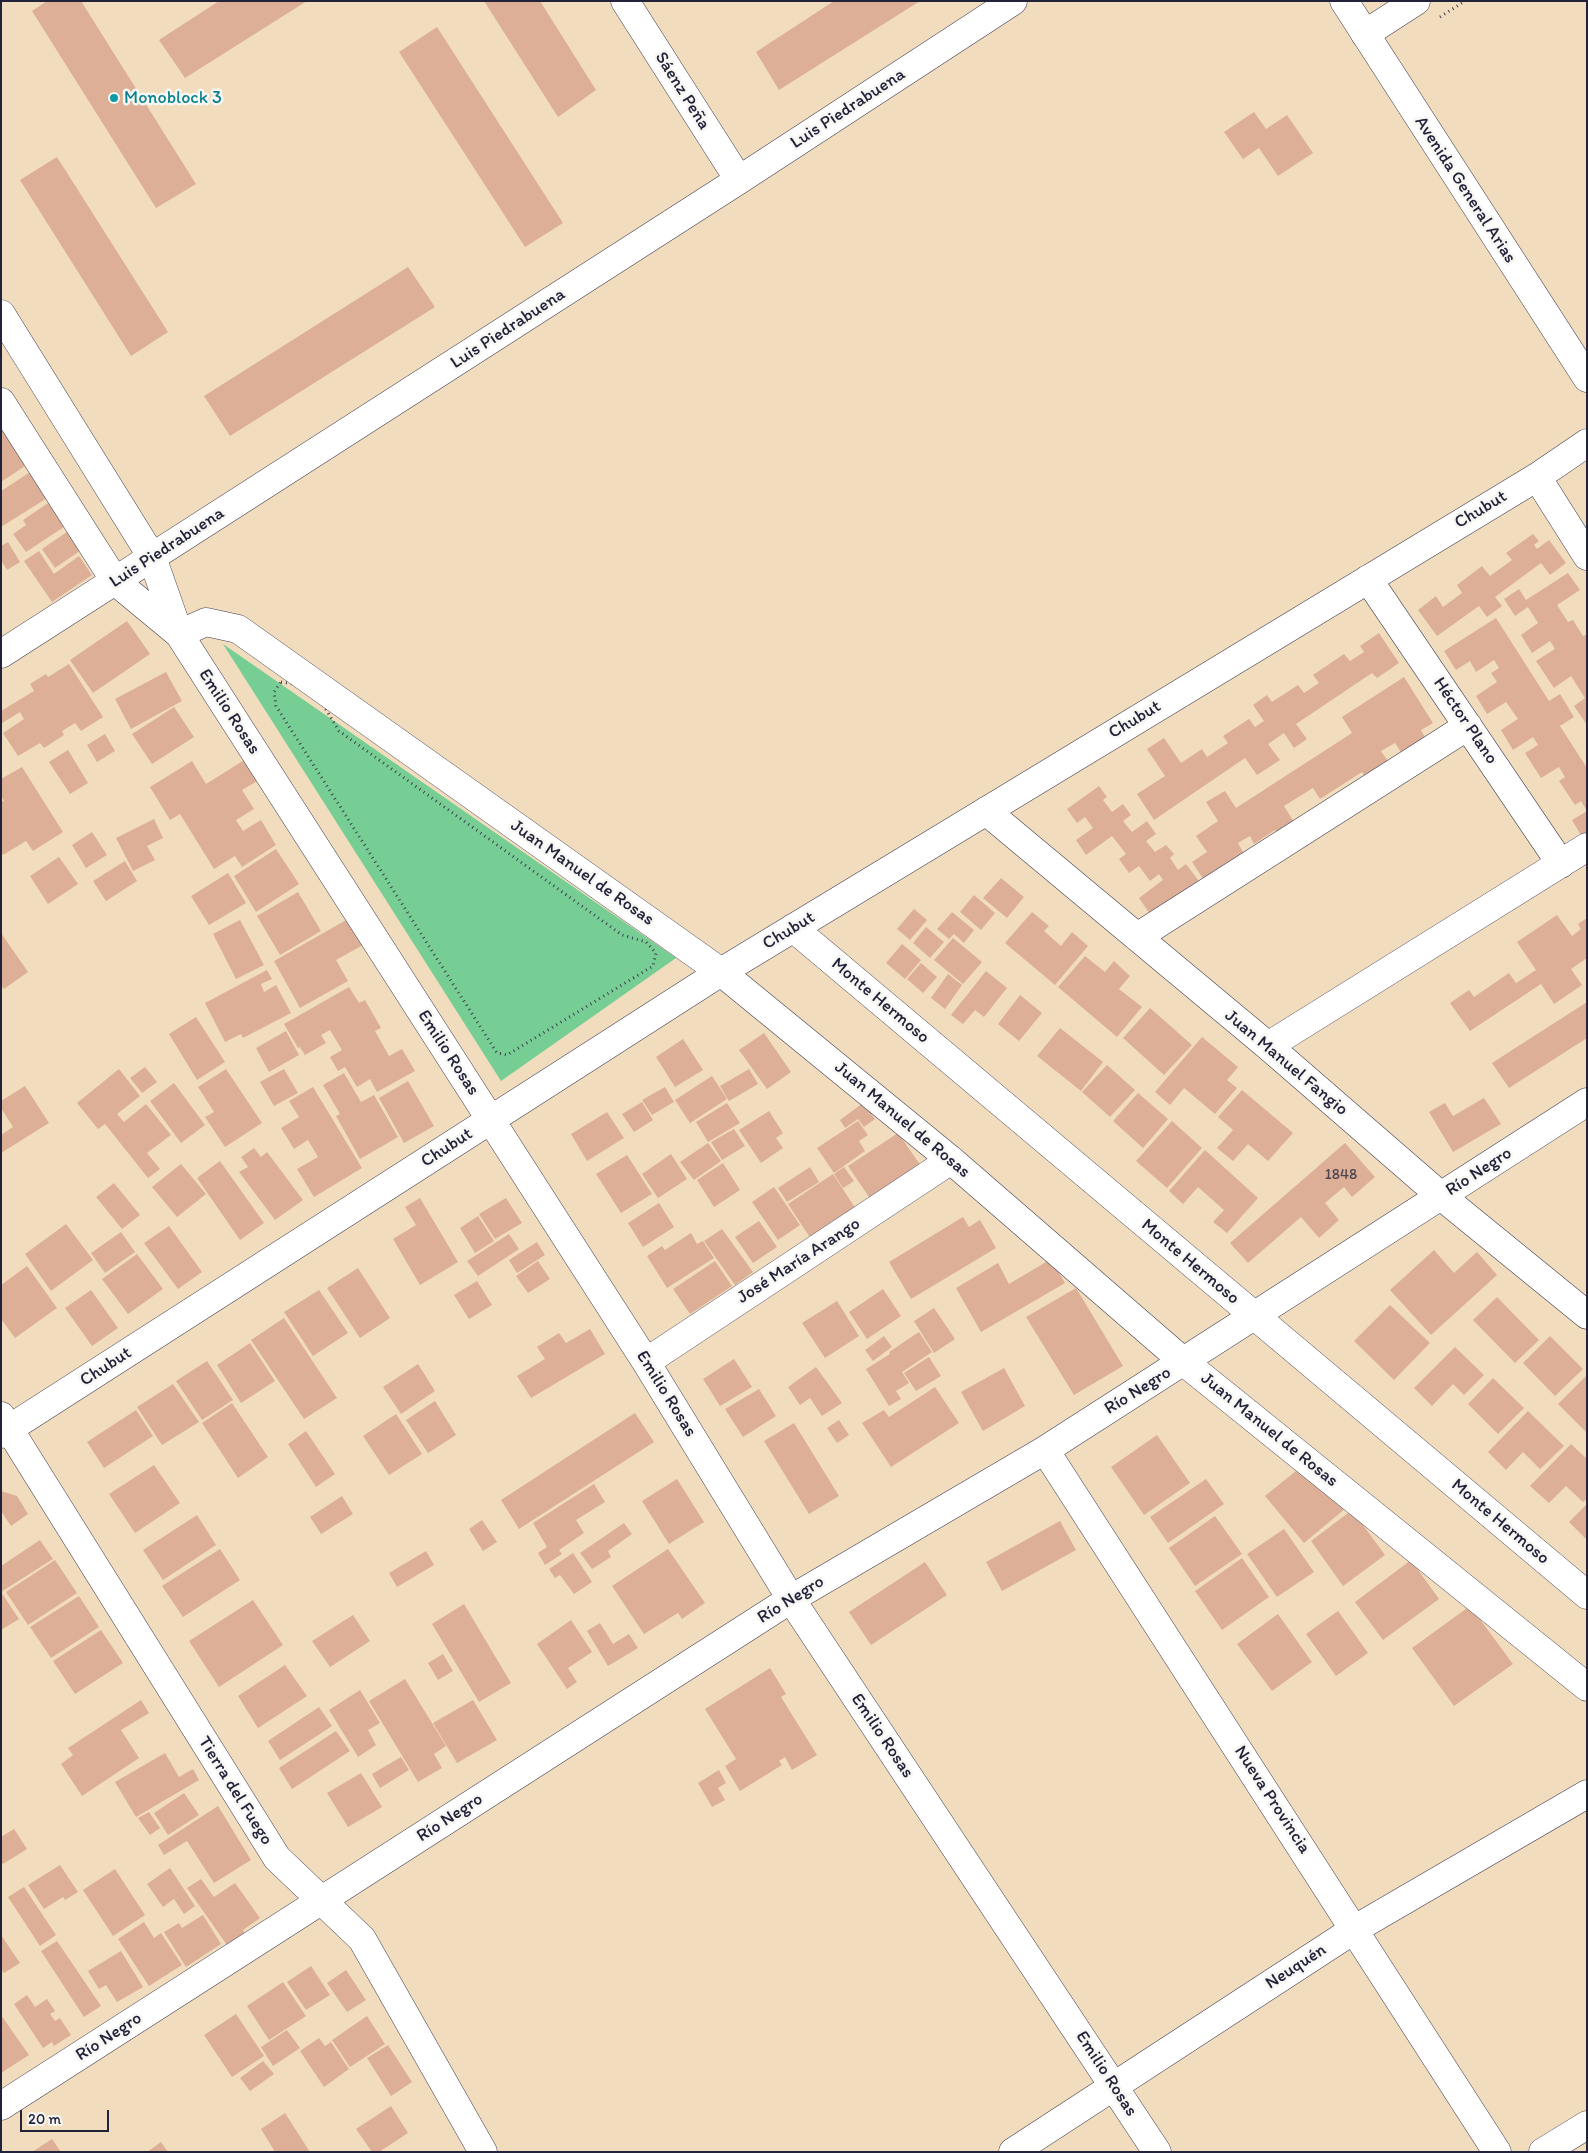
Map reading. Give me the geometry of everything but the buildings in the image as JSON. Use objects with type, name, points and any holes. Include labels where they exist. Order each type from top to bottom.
[{"type":"street","name":"Sáenz Peña","points":[[625,1],[739,180]]},
{"type":"street","name":"Luis Piedrabuena","points":[[1,654],[739,180],[1013,1]]},
{"type":"street","name":"Avenida General Arias","points":[[1344,1],[1587,378]]},
{"type":"street","points":[[1364,34],[1416,1]]},
{"type":"street","name":"Emilio Rosas","points":[[1,314],[152,557],[179,634],[646,1362],[791,1599],[1157,2152]]},
{"type":"street","name":"Emilio Rosas","points":[[1,402],[115,581],[179,634]]},
{"type":"street","name":"Chubut","points":[[4,1426],[721,972],[1537,477],[1587,444]]},
{"type":"street","points":[[1537,477],[1587,556]]},
{"type":"street","name":"Héctor Plano","points":[[1368,579],[1561,864]]},
{"type":"street","name":"Juan Manuel de Rosas","points":[[179,634],[206,622],[238,629],[721,972],[951,1160],[1184,1362],[1587,1686]]},
{"type":"street","points":[[1137,938],[1468,726]]},
{"type":"street","name":"Juan Manuel Fangio","points":[[986,811],[1268,1046],[1441,1196],[1587,1315]]},
{"type":"street","points":[[1268,1046],[1587,847]]},
{"type":"street","name":"Monte Hermoso","points":[[793,928],[1587,1595]]},
{"type":"street","name":"Río Negro","points":[[1,2106],[791,1599],[1045,1450],[1587,1102]]},
{"type":"street","name":"José María Arango","points":[[646,1362],[951,1160]]},
{"type":"street","name":"Tierra del Fuego","points":[[4,1426],[277,1858],[362,1940],[483,2152]]},
{"type":"street","name":"Nueva Provincia","points":[[1045,1450],[1355,1929],[1496,2152]]},
{"type":"street","name":"Neuquén","points":[[1013,2152],[1355,1929],[1587,1794]]},
{"type":"street","points":[[1544,2152],[1587,2125]]},
{"type":"path","points":[[281,682],[299,684],[319,698],[339,731],[622,935],[646,942],[656,953],[653,966],[507,1055],[497,1053],[276,706],[274,692],[281,682]]},
{"type":"green space","points":[[223,644],[676,958],[501,1081]]},
{"type":"place","name":"Monoblock 3","points":[[114,98]]}]
